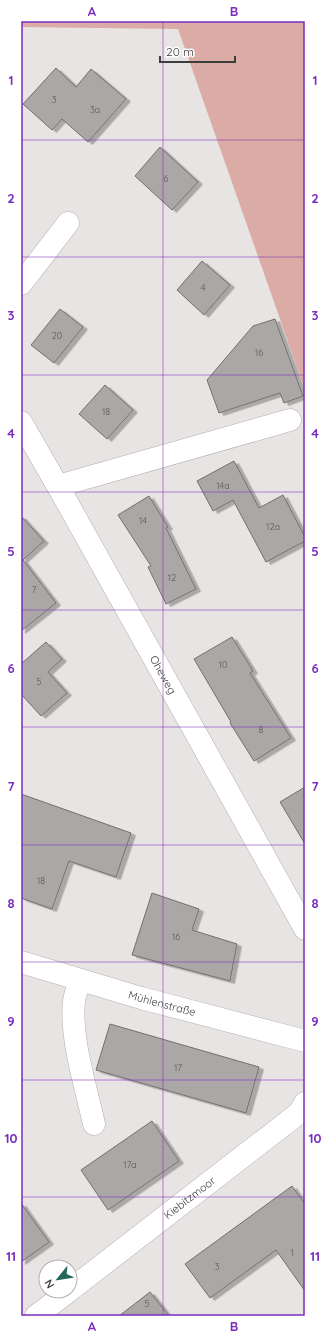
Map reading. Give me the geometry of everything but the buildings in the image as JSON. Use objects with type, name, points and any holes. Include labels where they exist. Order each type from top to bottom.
[{"type":"street","points":[[21,284],[68,223]]},
{"type":"street","points":[[58,486],[290,420]]},
{"type":"street","name":"Oheweg","points":[[21,422],[305,929]]},
{"type":"street","name":"Mühlenstraße","points":[[21,962],[141,998],[305,1041]]},
{"type":"street","points":[[80,980],[74,1000],[73,1020],[76,1043],[94,1124]]},
{"type":"street","name":"Kiebitzmoor","points":[[78,1284],[299,1113],[305,1102]]},
{"type":"street","name":"Kiebitzmoor","points":[[36,1316],[58,1299]]},
{"type":"shaded area","points":[[21,21],[305,21],[305,390],[178,29],[21,27]]}]
